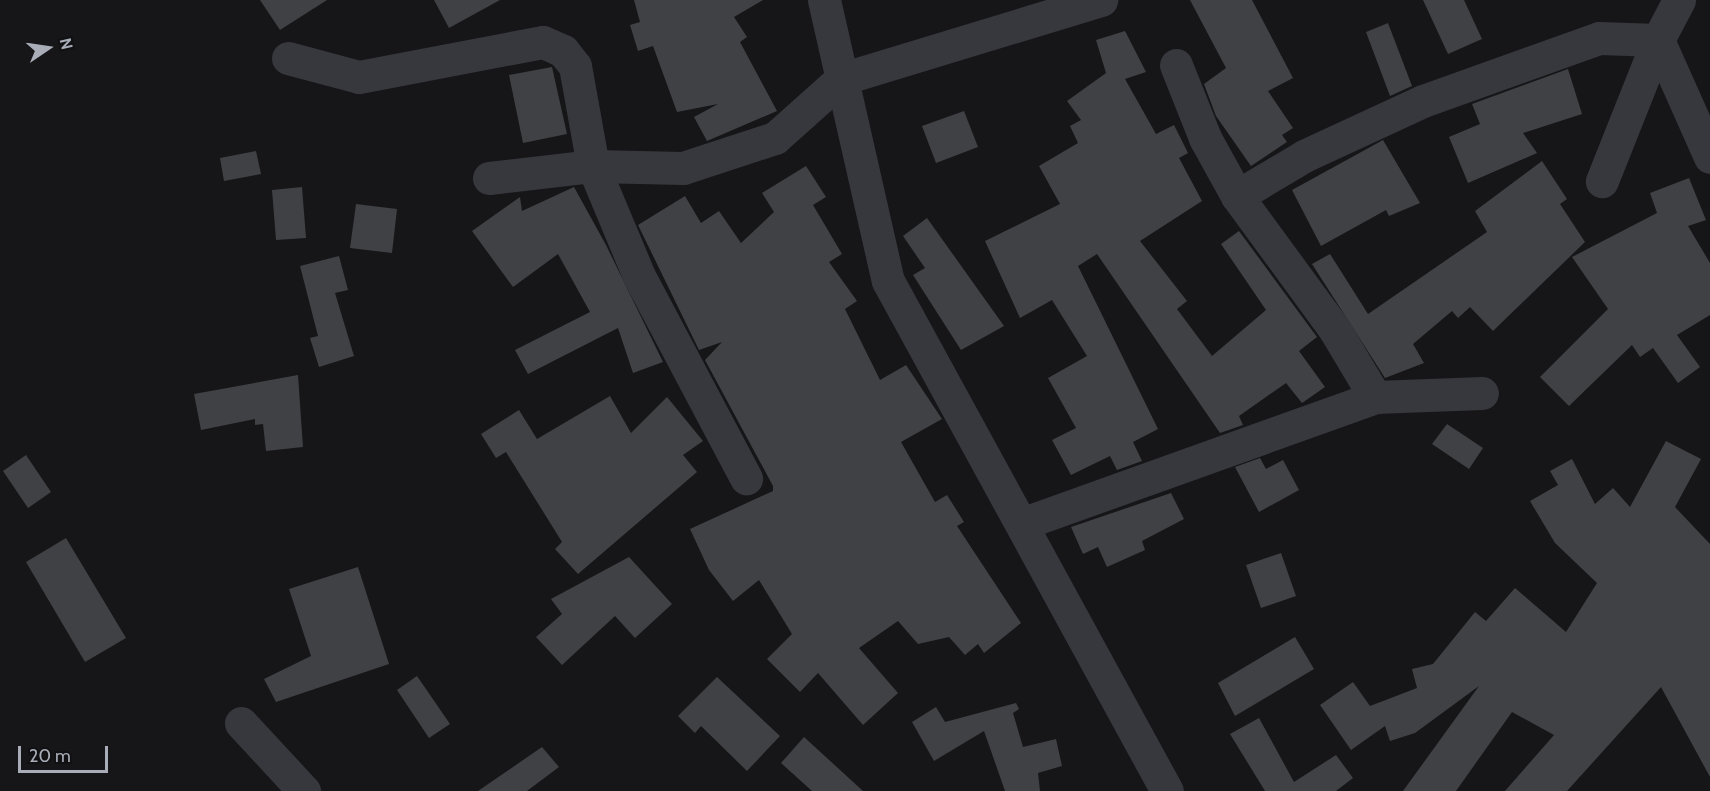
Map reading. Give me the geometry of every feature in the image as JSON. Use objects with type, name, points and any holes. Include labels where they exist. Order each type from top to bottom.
[{"type":"street","points":[[824,0],[888,281],[1024,523],[1167,791]]},
{"type":"street","points":[[489,178],[593,166],[683,168],[775,138],[841,79],[1101,0]]},
{"type":"street","points":[[1602,181],[1658,40],[1679,0]]},
{"type":"street","points":[[1237,196],[1304,156],[1434,98],[1599,38],[1658,40]]},
{"type":"street","points":[[1658,40],[1710,157]]},
{"type":"street","points":[[288,58],[358,77],[543,42],[563,51],[575,66],[593,166],[639,276],[746,478]]},
{"type":"street","points":[[1176,65],[1204,138],[1237,196],[1335,330],[1375,398]]},
{"type":"street","points":[[1024,523],[1375,398],[1482,393]]},
{"type":"street","points":[[241,723],[304,791]]},
{"type":"building","points":[[260,0],[327,0],[280,30]]},
{"type":"building","points":[[434,0],[500,0],[449,28]]},
{"type":"building","points":[[634,0],[763,0],[734,17],[747,37],[740,42],[777,111],[707,141],[694,117],[718,104],[677,112],[653,46],[638,51],[630,25],[640,22]]},
{"type":"building","points":[[1190,0],[1252,0],[1293,78],[1268,91],[1293,128],[1282,135],[1287,142],[1251,166],[1216,116],[1204,84],[1226,68]]},
{"type":"building","points":[[1423,0],[1464,0],[1482,39],[1448,54]]},
{"type":"building","points":[[1388,23],[1412,86],[1390,96],[1366,32]]},
{"type":"building","points":[[1125,31],[1146,72],[1125,79],[1156,134],[1174,125],[1188,153],[1179,158],[1202,201],[1140,241],[1187,301],[1177,309],[1212,356],[1266,310],[1221,244],[1239,231],[1317,337],[1299,351],[1325,387],[1302,403],[1286,383],[1239,416],[1243,425],[1220,433],[1097,254],[1078,266],[1158,429],[1133,442],[1142,461],[1117,470],[1110,456],[1071,475],[1052,440],[1076,428],[1048,378],[1087,356],[1052,300],[1020,318],[985,241],[1060,204],[1039,166],[1078,143],[1070,126],[1081,120],[1067,101],[1106,73],[1096,40]]},
{"type":"building","points":[[552,67],[567,134],[523,143],[509,75]]},
{"type":"building","points":[[1568,69],[1582,114],[1523,133],[1537,153],[1468,183],[1449,137],[1480,124],[1472,104]]},
{"type":"building","points":[[964,111],[978,147],[936,163],[922,126]]},
{"type":"building","points":[[1383,140],[1420,203],[1389,216],[1386,210],[1321,246],[1292,190]]},
{"type":"building","points":[[256,151],[261,174],[224,181],[220,158]]},
{"type":"building","points":[[1542,161],[1567,199],[1560,204],[1585,242],[1493,331],[1470,307],[1458,318],[1452,311],[1413,344],[1424,363],[1385,378],[1312,264],[1330,254],[1368,314],[1487,232],[1475,211]]},
{"type":"building","points":[[806,166],[826,197],[813,205],[842,254],[829,262],[857,301],[845,309],[880,380],[906,365],[942,419],[901,442],[935,502],[947,495],[964,522],[957,526],[1021,623],[984,653],[978,644],[965,655],[949,637],[918,644],[898,621],[859,648],[898,693],[863,725],[818,673],[800,692],[767,659],[792,634],[759,580],[733,601],[709,570],[690,529],[773,491],[773,486],[705,360],[722,342],[699,350],[638,225],[685,196],[701,223],[719,211],[741,243],[774,212],[762,193]]},
{"type":"building","points":[[1689,178],[1706,220],[1688,226],[1710,263],[1710,315],[1677,335],[1700,367],[1678,383],[1653,348],[1640,357],[1632,345],[1569,406],[1540,377],[1608,309],[1572,257],[1657,213],[1650,193]]},
{"type":"building","points":[[302,187],[306,238],[276,240],[272,190]]},
{"type":"building","points":[[574,187],[606,245],[663,362],[633,373],[618,328],[528,374],[515,350],[590,312],[558,254],[513,287],[472,231],[520,197],[522,211]]},
{"type":"building","points":[[356,204],[397,209],[392,253],[350,248]]},
{"type":"building","points":[[927,218],[1004,326],[961,350],[913,275],[925,268],[903,236]]},
{"type":"building","points":[[339,256],[348,290],[335,293],[354,356],[319,367],[310,338],[318,336],[300,266]]},
{"type":"building","points":[[298,375],[303,447],[266,451],[263,424],[255,425],[255,419],[201,430],[194,394]]},
{"type":"building","points":[[610,396],[631,433],[667,397],[703,441],[683,455],[697,472],[578,574],[555,549],[562,542],[506,452],[496,458],[481,434],[519,410],[537,439]]},
{"type":"building","points":[[1447,424],[1483,448],[1469,469],[1432,444]]},
{"type":"building","points":[[1666,441],[1701,459],[1675,507],[1710,544],[1710,777],[1661,687],[1567,791],[1505,791],[1554,735],[1512,712],[1456,791],[1403,791],[1479,686],[1415,733],[1390,741],[1385,726],[1351,750],[1320,705],[1353,682],[1370,706],[1417,688],[1412,669],[1433,664],[1475,612],[1486,621],[1515,588],[1566,632],[1597,583],[1555,543],[1530,501],[1558,485],[1550,471],[1572,459],[1595,504],[1613,488],[1630,507]]},
{"type":"building","points":[[26,455],[51,492],[28,508],[3,471]]},
{"type":"building","points":[[1260,458],[1266,469],[1283,460],[1299,490],[1259,512],[1235,467]]},
{"type":"building","points":[[1171,493],[1184,519],[1142,541],[1145,550],[1107,567],[1098,547],[1083,554],[1071,527]]},
{"type":"building","points":[[66,538],[126,638],[85,662],[26,562]]},
{"type":"building","points":[[1281,553],[1296,596],[1261,608],[1246,565]]},
{"type":"building","points":[[629,557],[672,604],[635,638],[615,616],[562,665],[536,637],[562,614],[551,599]]},
{"type":"building","points":[[358,567],[389,664],[276,702],[264,679],[311,656],[289,589]]},
{"type":"building","points":[[1295,637],[1314,669],[1235,716],[1218,683]]},
{"type":"building","points":[[417,676],[450,724],[429,738],[397,690]]},
{"type":"building","points":[[717,677],[780,736],[747,771],[701,726],[695,733],[678,716]]},
{"type":"building","points":[[1016,703],[1019,709],[1013,713],[1023,747],[1056,739],[1062,766],[1038,773],[1040,791],[1005,791],[984,731],[934,761],[912,722],[936,707],[945,722]]},
{"type":"building","points":[[1259,718],[1294,782],[1336,755],[1353,778],[1336,791],[1265,791],[1230,734]]},
{"type":"building","points":[[804,737],[863,791],[812,791],[781,763]]},
{"type":"building","points":[[542,747],[559,767],[527,791],[478,791]]}]
